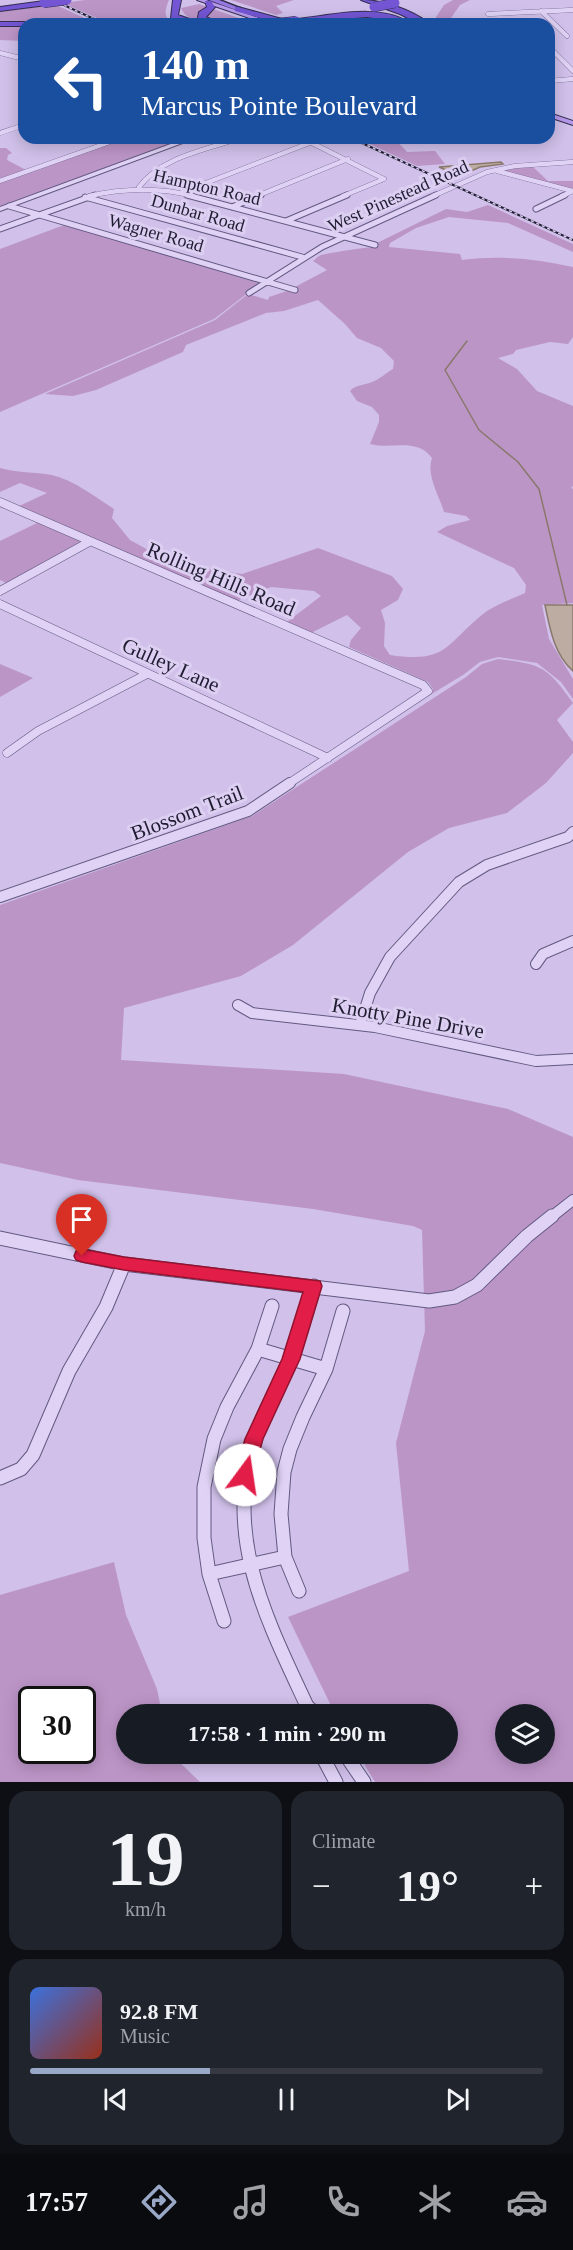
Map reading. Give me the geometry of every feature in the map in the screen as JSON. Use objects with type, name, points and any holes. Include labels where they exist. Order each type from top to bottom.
[{"type":"highway","points":[[0,9],[68,0]]},
{"type":"highway","points":[[177,0],[174,16],[178,18]]},
{"type":"highway","points":[[365,0],[399,10],[414,18]]},
{"type":"highway","points":[[207,1],[273,18]]},
{"type":"highway","points":[[202,18],[202,14],[211,7],[207,1]]},
{"type":"highway","points":[[318,18],[398,2]]},
{"type":"highway","points":[[348,18],[370,16],[385,18]]},
{"type":"highway","points":[[0,24],[18,24]]},
{"type":"main road","points":[[207,1],[255,18]]},
{"type":"main road","points":[[238,9],[267,18]]},
{"type":"main road","points":[[555,111],[573,117]]},
{"type":"main road","points":[[555,117],[573,123]]},
{"type":"street","points":[[488,14],[573,10]]},
{"type":"street","points":[[541,11],[548,18]]},
{"type":"street","points":[[555,24],[567,36]]},
{"type":"street","points":[[0,53],[18,58]]},
{"type":"street","points":[[555,53],[573,71]]},
{"type":"street","points":[[555,81],[573,80]]},
{"type":"street","points":[[0,133],[18,127]]},
{"type":"street","points":[[0,181],[104,144]]},
{"type":"street","points":[[0,209],[177,144]]},
{"type":"street","points":[[139,188],[145,178],[160,168],[224,144]]},
{"type":"street","points":[[180,193],[307,144]]},
{"type":"street","points":[[286,221],[384,178],[316,144]]},
{"type":"street","points":[[232,207],[348,159]]},
{"type":"street","name":"West Pinestead Road","points":[[249,293],[302,258],[494,170],[573,162]]},
{"type":"street","points":[[494,170],[573,191]]},
{"type":"street","name":"Hampton Road","points":[[0,229],[109,190],[139,188],[180,193],[375,245]]},
{"type":"street","points":[[536,209],[573,191]]},
{"type":"street","name":"Dunbar Road","points":[[86,197],[302,258]]},
{"type":"street","name":"Wagner Road","points":[[9,206],[295,290]]},
{"type":"street","name":"Rolling Hills Road","points":[[2,505],[428,688]]},
{"type":"street","points":[[0,591],[89,542]]},
{"type":"street","name":"Gulley Lane","points":[[0,604],[328,758]]},
{"type":"street","points":[[7,753],[38,731],[147,674]]},
{"type":"street","name":"Blossom Trail","points":[[0,897],[244,813],[427,693],[428,688]]},
{"type":"street","points":[[360,1025],[370,993],[382,969],[452,887],[487,865],[571,837]]},
{"type":"street","points":[[536,964],[543,954],[573,941]]},
{"type":"street","name":"Knotty Pine Drive","points":[[238,1005],[261,1015],[360,1025],[536,1061],[573,1059]]},
{"type":"street","points":[[0,1238],[124,1264],[429,1301],[455,1297],[477,1285],[527,1236],[573,1200]]},
{"type":"street","points":[[0,1478],[21,1469],[33,1455],[69,1371],[106,1307],[124,1264]]},
{"type":"street","points":[[306,1704],[266,1616],[248,1565],[241,1513],[247,1463],[260,1424],[291,1359],[314,1286]]},
{"type":"street","points":[[224,1621],[209,1574],[202,1512],[208,1463],[227,1407],[258,1349],[272,1306]]},
{"type":"street","points":[[299,1591],[285,1557],[280,1514],[284,1472],[299,1427],[326,1369],[343,1311]]},
{"type":"street","points":[[258,1349],[326,1369]]},
{"type":"street","points":[[209,1574],[285,1557]]},
{"type":"street","points":[[326,1764],[336,1782]]},
{"type":"street","points":[[352,1764],[364,1782]]},
{"type":"shaded area","points":[[85,0],[169,0],[166,9],[168,18],[97,18],[63,3]]},
{"type":"shaded area","points":[[231,0],[294,0],[276,6],[283,13],[276,15]]},
{"type":"shaded area","points":[[453,0],[470,0],[460,5],[451,18],[436,18],[444,5]]},
{"type":"shaded area","points":[[54,4],[84,18],[18,18],[18,21],[0,21],[0,12]]},
{"type":"shaded area","points":[[199,4],[239,18],[190,18],[185,15],[181,8]]},
{"type":"shaded area","points":[[0,25],[18,25],[18,41],[0,40]]},
{"type":"shaded area","points":[[107,144],[173,144],[0,207],[0,182]]},
{"type":"shaded area","points":[[370,144],[400,144],[407,152],[435,151],[445,164],[417,166]]},
{"type":"shaded area","points":[[0,148],[6,148],[12,153],[8,155],[7,160],[26,170],[0,180]]},
{"type":"shaded area","points":[[501,162],[503,164],[480,167],[460,176],[439,167]]},
{"type":"shaded area","points":[[532,166],[548,181],[573,181],[573,190],[498,170]]},
{"type":"shaded area","points":[[488,205],[573,244],[573,252],[508,223],[449,217],[416,228],[390,243],[389,247],[460,254],[462,260],[518,259],[573,267],[573,337],[568,344],[550,342],[516,350],[513,354],[498,358],[517,369],[537,391],[573,406],[573,486],[571,488],[573,489],[573,603],[542,605],[549,639],[573,679],[573,699],[561,682],[537,663],[498,657],[480,662],[430,695],[433,689],[428,682],[349,647],[351,640],[361,628],[347,615],[311,633],[287,622],[321,596],[314,591],[271,587],[234,602],[17,507],[47,493],[20,483],[0,492],[0,468],[60,477],[84,489],[114,509],[112,518],[130,540],[174,564],[242,574],[318,548],[392,576],[403,589],[398,600],[381,610],[385,623],[384,646],[390,655],[425,656],[446,648],[487,611],[525,593],[526,585],[514,568],[437,532],[447,526],[470,520],[466,516],[444,512],[432,479],[432,458],[426,452],[411,446],[370,444],[379,422],[379,415],[372,407],[357,401],[350,391],[357,386],[375,381],[393,369],[394,361],[381,348],[357,338],[318,300],[284,311],[266,313],[186,345],[183,352],[96,390],[73,396],[45,394],[215,320],[248,294],[268,300],[269,297],[290,290],[298,291],[293,288],[327,270],[313,261],[320,255],[377,247],[378,245],[375,244],[446,209],[467,212]]},
{"type":"shaded area","points":[[64,225],[262,282],[214,319],[0,412],[0,249]]},
{"type":"shaded area","points":[[28,517],[84,542],[8,584],[0,580],[0,541],[37,523]]},
{"type":"shaded area","points":[[545,605],[573,605],[573,671],[557,649]]},
{"type":"shaded area","points":[[498,659],[534,665],[542,669],[556,681],[573,703],[557,720],[573,742],[573,753],[546,783],[507,813],[449,828],[408,852],[293,945],[241,976],[124,1008],[121,1060],[344,1074],[508,1109],[573,1137],[573,1782],[375,1782],[364,1764],[458,1764],[458,1704],[330,1704],[288,1617],[409,1571],[396,1443],[425,1331],[422,1230],[413,1226],[313,1209],[78,1180],[0,1163],[0,905],[252,816],[466,677],[482,664]]},
{"type":"shaded area","points":[[0,664],[33,678],[0,697]]},
{"type":"shaded area","points":[[114,1562],[126,1615],[157,1689],[160,1704],[116,1704],[116,1764],[181,1764],[200,1782],[0,1782],[0,1595]]},
{"type":"waterway","points":[[467,341],[445,370],[479,430],[518,462],[539,489],[567,605]]},
{"type":"railway","points":[[53,0],[92,18]]},
{"type":"railway","points":[[364,144],[573,240]]},
{"type":"route","points":[[82,1256],[124,1264],[314,1286],[291,1359],[254,1439],[245,1475]]}]
